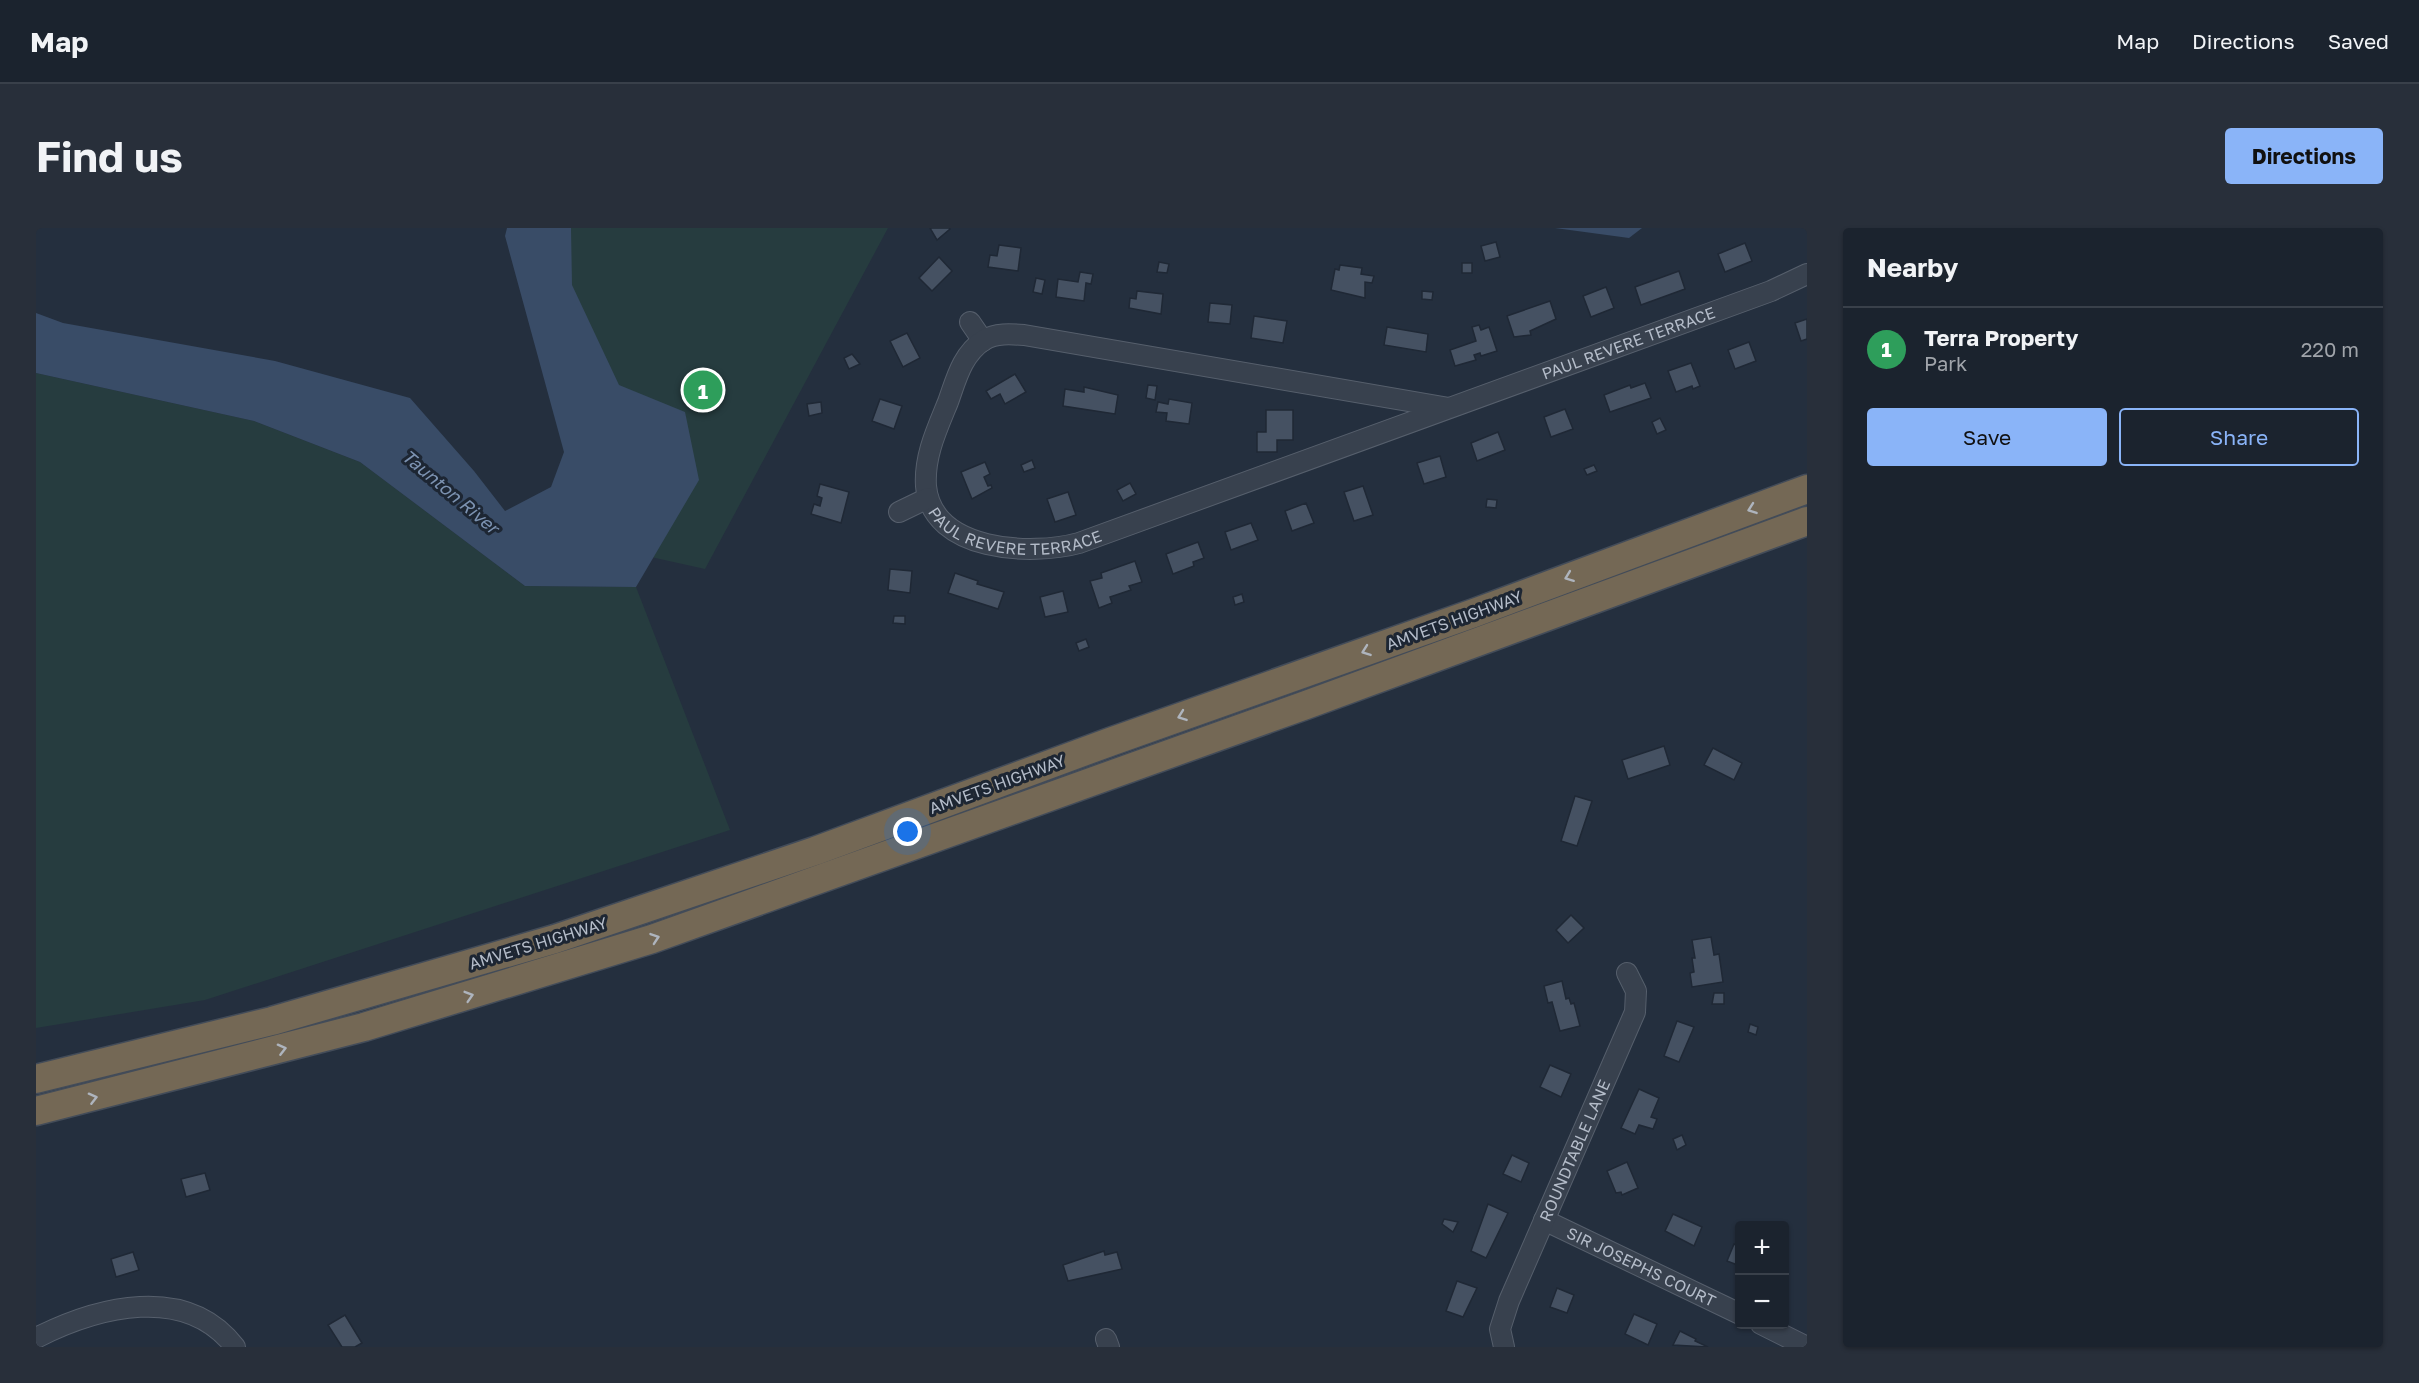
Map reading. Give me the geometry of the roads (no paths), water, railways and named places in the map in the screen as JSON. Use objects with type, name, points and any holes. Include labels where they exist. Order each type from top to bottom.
[{"type":"highway","name":"AMVETS HIGHWAY","points":[[36,1079],[272,1021],[555,939],[815,851],[1110,742],[1474,613],[1807,489]]},
{"type":"highway","name":"AMVETS HIGHWAY","points":[[36,1111],[364,1027],[652,939],[1285,712],[1807,521]]},
{"type":"street","name":"PAUL REVERE TERRACE","points":[[1449,408],[1024,335],[1001,334],[983,341],[964,360],[930,450],[926,475],[928,498],[944,521],[956,531],[984,543],[1022,551],[1062,548],[1449,408],[1771,291],[1807,273]]},
{"type":"street","points":[[969,322],[983,341]]},
{"type":"street","points":[[899,512],[928,498]]},
{"type":"street","name":"ROUNDTABLE LANE","points":[[1487,1347],[1502,1338],[1509,1301],[1635,1012],[1636,991],[1627,973]]},
{"type":"street","name":"SIR JOSEPHS COURT","points":[[1544,1220],[1735,1312]]},
{"type":"street","points":[[36,1338],[102,1313],[133,1306],[164,1306],[208,1322],[235,1347]]},
{"type":"street","points":[[1771,1329],[1807,1347]]},
{"type":"water","name":"Taunton River","points":[[507,228],[571,228],[572,285],[619,385],[685,412],[699,480],[636,587],[525,586],[360,462],[254,421],[36,373],[36,313],[63,323],[275,361],[410,398],[474,471],[505,511],[551,487],[564,452],[505,236]]},
{"type":"water","points":[[1555,228],[1642,228],[1629,238]]},
{"type":"place","name":"Terra Property","points":[[703,390]]}]
